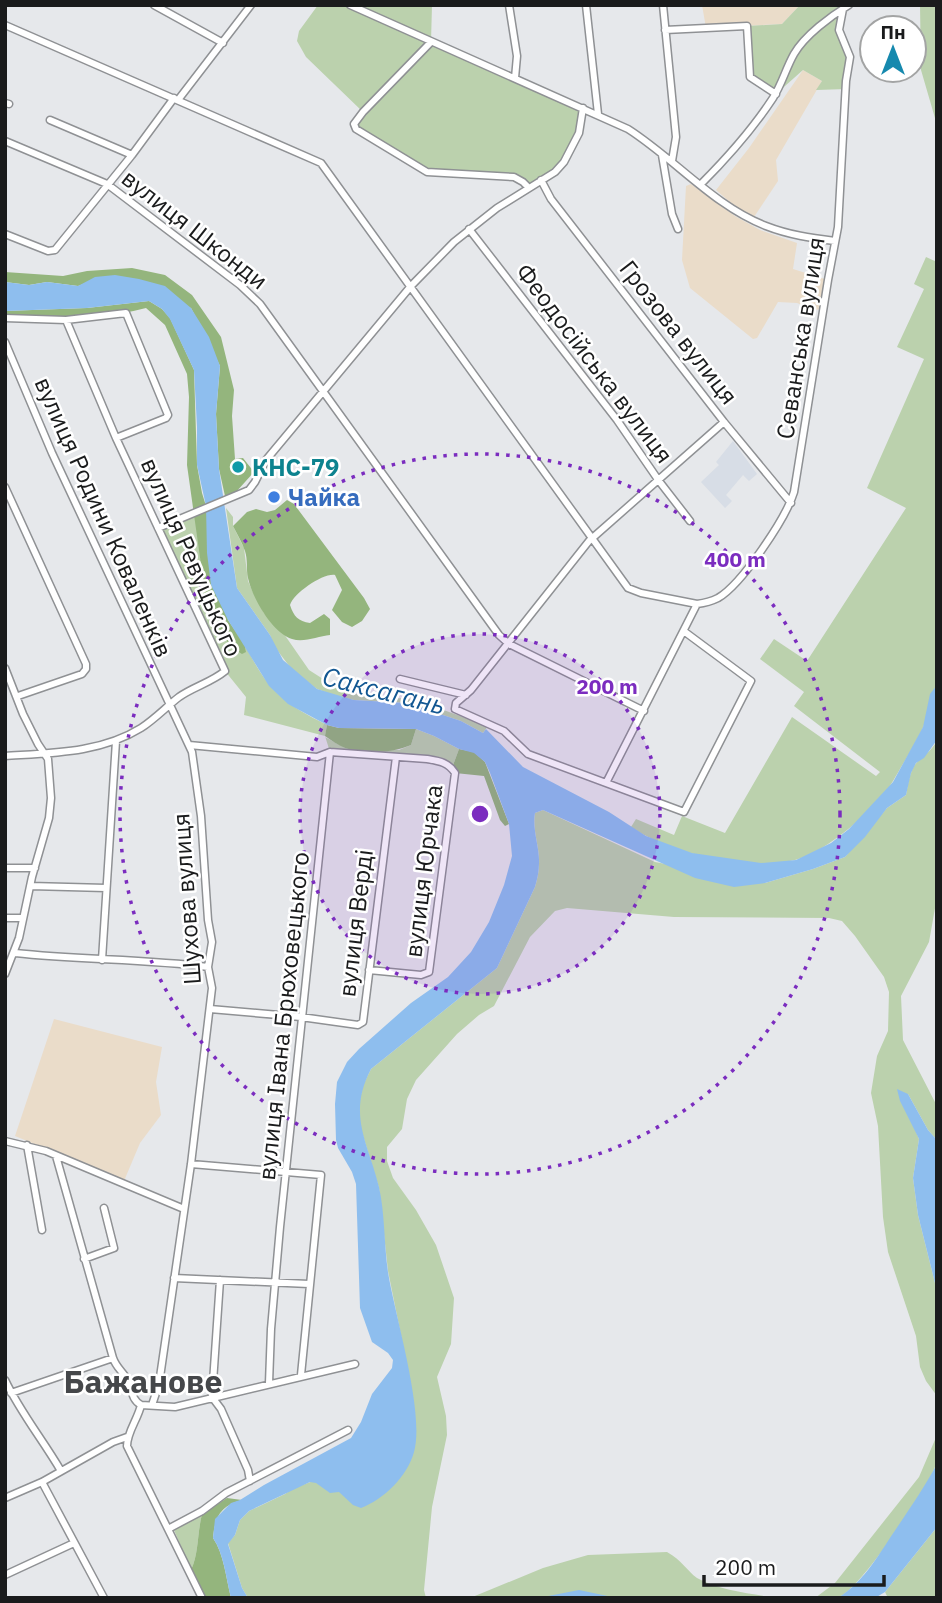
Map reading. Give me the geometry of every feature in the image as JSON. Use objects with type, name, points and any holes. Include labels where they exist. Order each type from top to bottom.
[{"type":"street","points":[[154,5],[223,43]]},
{"type":"street","points":[[5,234],[48,251],[55,250],[251,5]]},
{"type":"street","points":[[350,5],[628,129],[724,202],[766,226],[794,235],[835,241]]},
{"type":"street","points":[[509,5],[517,56],[515,78]]},
{"type":"street","points":[[586,5],[598,114]]},
{"type":"street","points":[[663,5],[676,137],[672,161]]},
{"type":"street","points":[[701,184],[746,138],[776,94],[801,43],[829,17],[846,7]]},
{"type":"street","name":"Севанська вулиця","points":[[697,604],[717,599],[735,583],[771,536],[791,503],[839,219],[849,57],[839,30],[846,7]]},
{"type":"street","points":[[5,26],[321,163],[628,588],[697,604],[607,781]]},
{"type":"street","points":[[666,30],[747,26],[750,77],[776,94]]},
{"type":"street","points":[[431,42],[363,112],[354,124],[356,129],[427,172],[514,177],[528,187]]},
{"type":"street","points":[[158,528],[248,490],[263,465],[411,286],[469,229],[528,187],[555,172],[564,162],[579,133],[583,108]]},
{"type":"street","points":[[50,120],[132,155]]},
{"type":"street","name":"вулиця Шконди","points":[[5,141],[107,184],[249,293],[260,304],[493,628],[509,644],[644,711]]},
{"type":"street","points":[[662,153],[672,214],[678,229]]},
{"type":"street","name":"Грозова вулиця","points":[[541,180],[551,199],[724,422],[791,503]]},
{"type":"street","name":"Феодосійська вулиця","points":[[469,229],[617,420],[690,521]]},
{"type":"street","name":"вулиця Ревуцького","points":[[116,438],[168,415],[126,313],[66,320],[116,438],[225,671],[180,696],[169,707]]},
{"type":"street","points":[[5,318],[66,320]]},
{"type":"street","name":"вулиця Родини Коваленків","points":[[5,342],[52,453],[169,707]]},
{"type":"street","points":[[685,632],[751,681],[685,810],[678,810],[607,781],[528,754],[504,731],[456,711],[456,703],[509,644],[592,539],[724,422]]},
{"type":"street","points":[[5,487],[86,669],[82,674],[18,696]]},
{"type":"street","points":[[5,668],[23,714],[50,764],[51,808],[15,953],[5,974]]},
{"type":"street","points":[[400,678],[466,695]]},
{"type":"street","points":[[5,755],[45,754],[96,747],[140,729],[169,707]]},
{"type":"street","name":"Шухова вулиця","points":[[152,1405],[159,1384],[191,1164],[212,980],[208,967],[212,942],[195,762],[169,707]]},
{"type":"street","points":[[102,960],[116,741]]},
{"type":"street","points":[[189,745],[317,757],[330,752],[396,757]]},
{"type":"street","name":"вулиця Івана Брюховецького","points":[[269,1383],[274,1283],[330,752]]},
{"type":"street","name":"вулиця Юрчака","points":[[369,970],[421,975],[429,972],[454,772],[451,766],[443,762],[396,757]]},
{"type":"street","name":"вулиця Верді","points":[[210,1009],[361,1024],[396,757]]},
{"type":"street","points":[[5,868],[35,868]]},
{"type":"street","points":[[30,886],[106,888]]},
{"type":"street","points":[[5,918],[23,918]]},
{"type":"street","points":[[15,953],[208,967]]},
{"type":"street","points":[[5,1141],[27,1145],[56,1156],[184,1209]]},
{"type":"street","points":[[27,1145],[42,1230]]},
{"type":"street","points":[[56,1156],[113,1358],[127,1379],[133,1397],[141,1405],[175,1407],[355,1364]]},
{"type":"street","points":[[191,1164],[318,1173],[322,1178],[301,1375]]},
{"type":"street","points":[[84,1259],[114,1248],[104,1208]]},
{"type":"street","points":[[174,1278],[309,1284]]},
{"type":"street","points":[[220,1280],[212,1397],[221,1409],[248,1470],[250,1481]]},
{"type":"street","points":[[11,1393],[113,1358]]},
{"type":"street","points":[[5,1380],[61,1471]]},
{"type":"street","points":[[141,1405],[138,1419],[127,1437],[127,1446],[202,1598]]},
{"type":"street","points":[[168,1529],[202,1511],[226,1493],[348,1430]]},
{"type":"street","points":[[5,1498],[42,1482],[113,1441],[127,1437]]},
{"type":"street","points":[[42,1482],[104,1598]]},
{"type":"street","points":[[5,1576],[74,1543]]},
{"type":"shaded area","points":[[702,5],[800,5],[782,24],[706,28]]},
{"type":"shaded area","points":[[803,70],[822,81],[776,160],[778,181],[754,217],[739,210],[716,190]]},
{"type":"shaded area","points":[[691,184],[735,216],[760,230],[797,243],[793,269],[828,280],[823,308],[816,310],[797,303],[778,302],[757,338],[753,339],[690,288],[682,260],[686,186]]},
{"type":"shaded area","points":[[733,441],[757,474],[749,481],[743,475],[726,495],[732,501],[725,508],[701,482],[719,465],[716,462]]},
{"type":"shaded area","points":[[54,1019],[162,1047],[156,1082],[161,1115],[140,1143],[124,1181],[15,1136]]},
{"type":"green space","points":[[318,5],[432,5],[431,42],[583,108],[579,133],[555,172],[528,187],[518,179],[437,174],[356,129],[363,112],[306,57],[297,41],[299,31]]},
{"type":"green space","points":[[800,5],[849,5],[839,20],[848,52],[847,89],[816,90],[822,81],[803,70],[776,94],[750,77],[747,26],[782,24]]},
{"type":"green space","points":[[920,5],[937,5],[937,125],[925,84],[928,84],[928,14],[920,14]]},
{"type":"green space","points":[[926,257],[937,262],[937,685],[922,731],[893,781],[875,804],[836,839],[808,855],[776,863],[733,862],[688,852],[648,837],[631,827],[636,819],[674,835],[682,816],[725,833],[792,717],[876,776],[880,772],[794,706],[804,692],[760,659],[774,639],[807,661],[906,508],[867,488],[924,359],[897,347],[924,289],[914,284]]},
{"type":"green space","points":[[132,268],[165,275],[192,295],[221,337],[234,390],[232,416],[235,459],[243,458],[254,472],[236,492],[225,496],[219,469],[216,414],[220,366],[191,308],[86,283],[78,286],[47,282],[29,285],[5,282],[5,272],[63,276],[87,271]]},
{"type":"green space","points":[[149,301],[170,318],[194,370],[197,465],[228,620],[245,645],[246,652],[242,654],[226,640],[207,607],[187,465],[187,374],[165,325],[146,308],[76,318],[5,318],[5,311],[87,308]]},
{"type":"green space","points":[[287,500],[294,504],[370,609],[362,621],[352,627],[342,622],[332,610],[342,590],[335,575],[323,577],[310,585],[297,595],[290,605],[297,618],[306,622],[310,623],[324,614],[330,619],[330,635],[306,640],[292,639],[277,630],[258,604],[248,578],[245,551],[233,526],[247,512],[256,509],[267,512],[275,510]]},
{"type":"green space","points":[[226,508],[233,517],[233,526],[244,548],[248,581],[252,590],[264,613],[284,634],[309,670],[334,686],[362,696],[413,699],[488,726],[483,733],[461,721],[407,703],[354,700],[333,695],[317,689],[293,671],[237,588]]},
{"type":"green space","points":[[195,512],[207,607],[234,649],[246,652],[245,645],[261,673],[277,693],[298,709],[327,725],[325,736],[244,715],[246,697],[225,671],[158,528]]},
{"type":"green space","points":[[327,725],[339,728],[416,729],[411,745],[396,750],[369,752],[345,748],[325,736]]},
{"type":"green space","points":[[416,729],[459,749],[452,768],[443,762],[330,752],[325,737],[345,748],[399,750],[411,745]]},
{"type":"green space","points":[[937,740],[937,897],[929,942],[901,996],[903,1040],[937,1106],[937,1140],[928,1130],[908,1094],[912,1122],[919,1139],[913,1178],[918,1215],[937,1291],[937,1396],[920,1367],[916,1336],[888,1252],[883,1217],[878,1126],[871,1093],[877,1056],[888,1031],[889,992],[884,977],[855,936],[842,921],[829,918],[674,917],[567,908],[555,911],[530,937],[494,1006],[457,1034],[416,1080],[407,1099],[402,1129],[387,1147],[387,1161],[393,1178],[436,1245],[454,1298],[451,1344],[437,1377],[446,1416],[447,1435],[432,1507],[424,1590],[426,1598],[248,1598],[242,1588],[228,1543],[235,1535],[240,1520],[249,1511],[292,1489],[334,1473],[407,1365],[388,1271],[379,1188],[360,1126],[359,1104],[363,1085],[371,1069],[497,968],[535,887],[539,858],[534,826],[535,813],[543,810],[655,862],[765,883],[845,857],[887,808],[906,795],[914,766]]},
{"type":"green space","points":[[459,749],[474,752],[485,762],[509,824],[505,826],[500,820],[484,776],[455,773],[452,768]]},
{"type":"green space","points":[[937,1435],[935,1467],[906,1517],[875,1560],[847,1592],[837,1598],[815,1598],[835,1583],[919,1477]]},
{"type":"green space","points":[[227,1498],[242,1500],[220,1513],[213,1538],[222,1559],[231,1598],[204,1598],[191,1570],[202,1514]]},
{"type":"green space","points":[[202,1514],[195,1557],[191,1570],[174,1530]]},
{"type":"green space","points":[[937,1527],[937,1598],[888,1598],[885,1592]]},
{"type":"green space","points":[[667,1552],[697,1578],[715,1586],[775,1598],[470,1598],[543,1568],[588,1555]]},
{"type":"water","points":[[115,275],[165,286],[191,308],[209,337],[220,366],[216,414],[219,469],[237,588],[270,635],[283,660],[317,689],[354,700],[407,703],[461,721],[483,733],[486,729],[523,767],[609,812],[646,836],[692,853],[761,863],[796,860],[831,843],[849,829],[893,782],[923,727],[930,694],[937,685],[937,740],[924,758],[916,763],[906,795],[887,808],[865,837],[845,857],[813,869],[765,883],[734,887],[695,878],[543,810],[535,813],[539,870],[535,887],[497,968],[371,1069],[364,1085],[360,1115],[362,1128],[379,1187],[388,1272],[416,1414],[416,1435],[411,1461],[393,1486],[378,1499],[361,1508],[353,1505],[339,1492],[330,1493],[310,1482],[249,1511],[240,1520],[235,1535],[228,1544],[242,1588],[248,1598],[231,1598],[222,1559],[213,1538],[215,1519],[231,1503],[351,1438],[361,1422],[372,1394],[392,1368],[393,1360],[388,1353],[372,1342],[360,1308],[356,1184],[336,1140],[337,1082],[347,1062],[359,1049],[411,1003],[448,977],[471,952],[489,922],[504,885],[512,856],[509,824],[485,762],[474,753],[416,729],[339,728],[327,725],[288,704],[269,686],[228,620],[211,585],[206,506],[197,465],[194,370],[170,319],[162,309],[149,301],[87,308],[5,311],[5,282],[29,285],[47,282],[78,286],[95,277]]},
{"type":"water","points":[[897,1089],[908,1094],[928,1130],[937,1140],[937,1291],[918,1215],[913,1178],[919,1139]]},
{"type":"water","points":[[937,1464],[937,1527],[885,1592],[875,1598],[838,1598],[857,1583],[872,1565]]},
{"type":"water","points":[[579,1590],[617,1598],[538,1598]]},
{"type":"place","name":"КНС-79","points":[[238,467]]},
{"type":"place","name":"Чайка","points":[[274,497]]},
{"type":"district","name":"Бажанове","points":[[143,1381]]},
{"type":"water label","name":"Саксагань","points":[[384,690]]}]
